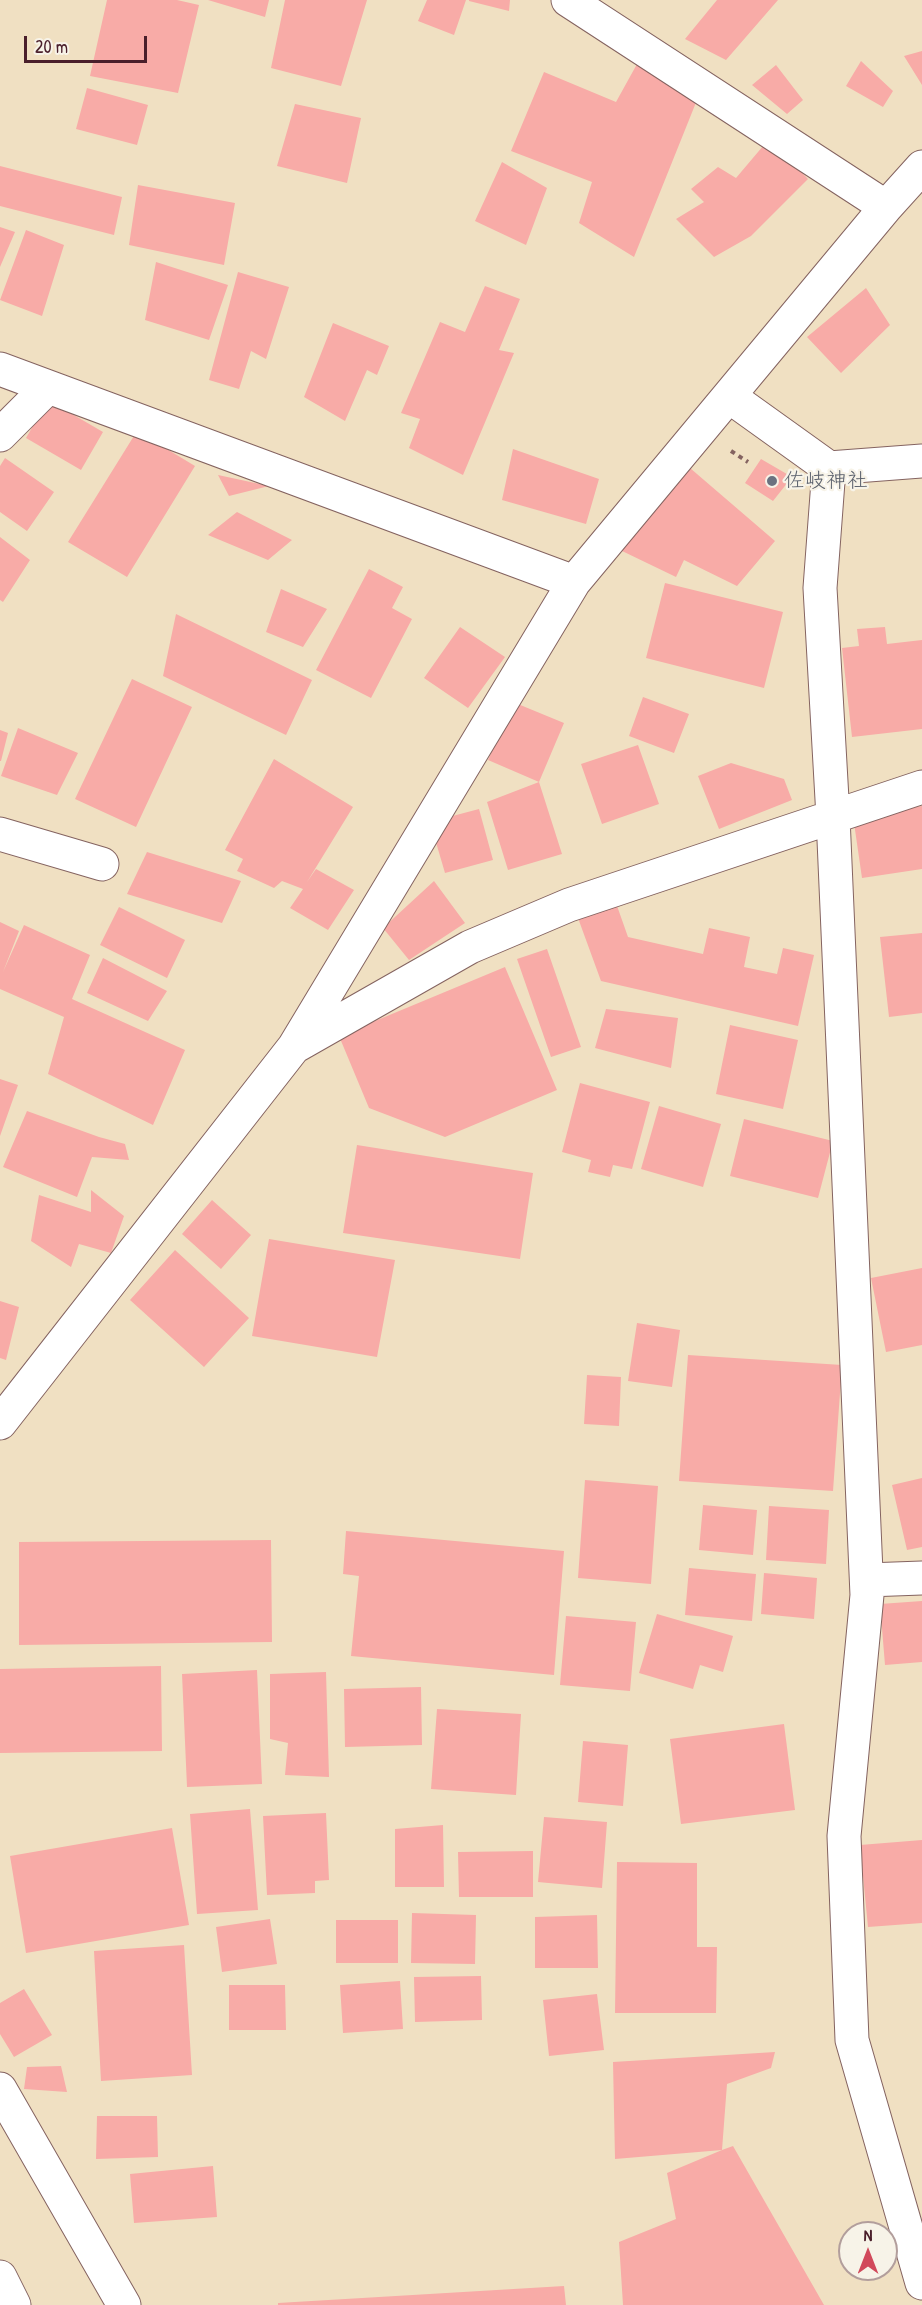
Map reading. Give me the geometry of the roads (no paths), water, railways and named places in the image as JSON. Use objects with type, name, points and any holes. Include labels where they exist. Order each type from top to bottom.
[{"type":"main road","points":[[568,0],[886,207]]},
{"type":"main road","points":[[0,1423],[294,1047],[574,582],[886,207],[922,167]]},
{"type":"main road","points":[[0,369],[574,582]]},
{"type":"main road","points":[[0,435],[48,387]]},
{"type":"main road","points":[[730,397],[829,468],[922,461]]},
{"type":"main road","points":[[829,468],[820,588],[833,817],[867,1580],[844,1836],[852,2040],[922,2283]]},
{"type":"main road","points":[[294,1047],[470,947],[569,905],[922,787]]},
{"type":"main road","points":[[0,834],[102,864]]},
{"type":"main road","points":[[867,1580],[922,1578]]},
{"type":"main road","points":[[0,2089],[124,2305]]},
{"type":"main road","points":[[0,2277],[14,2305]]},
{"type":"place","name":"佐岐神社","points":[[772,481]]}]
